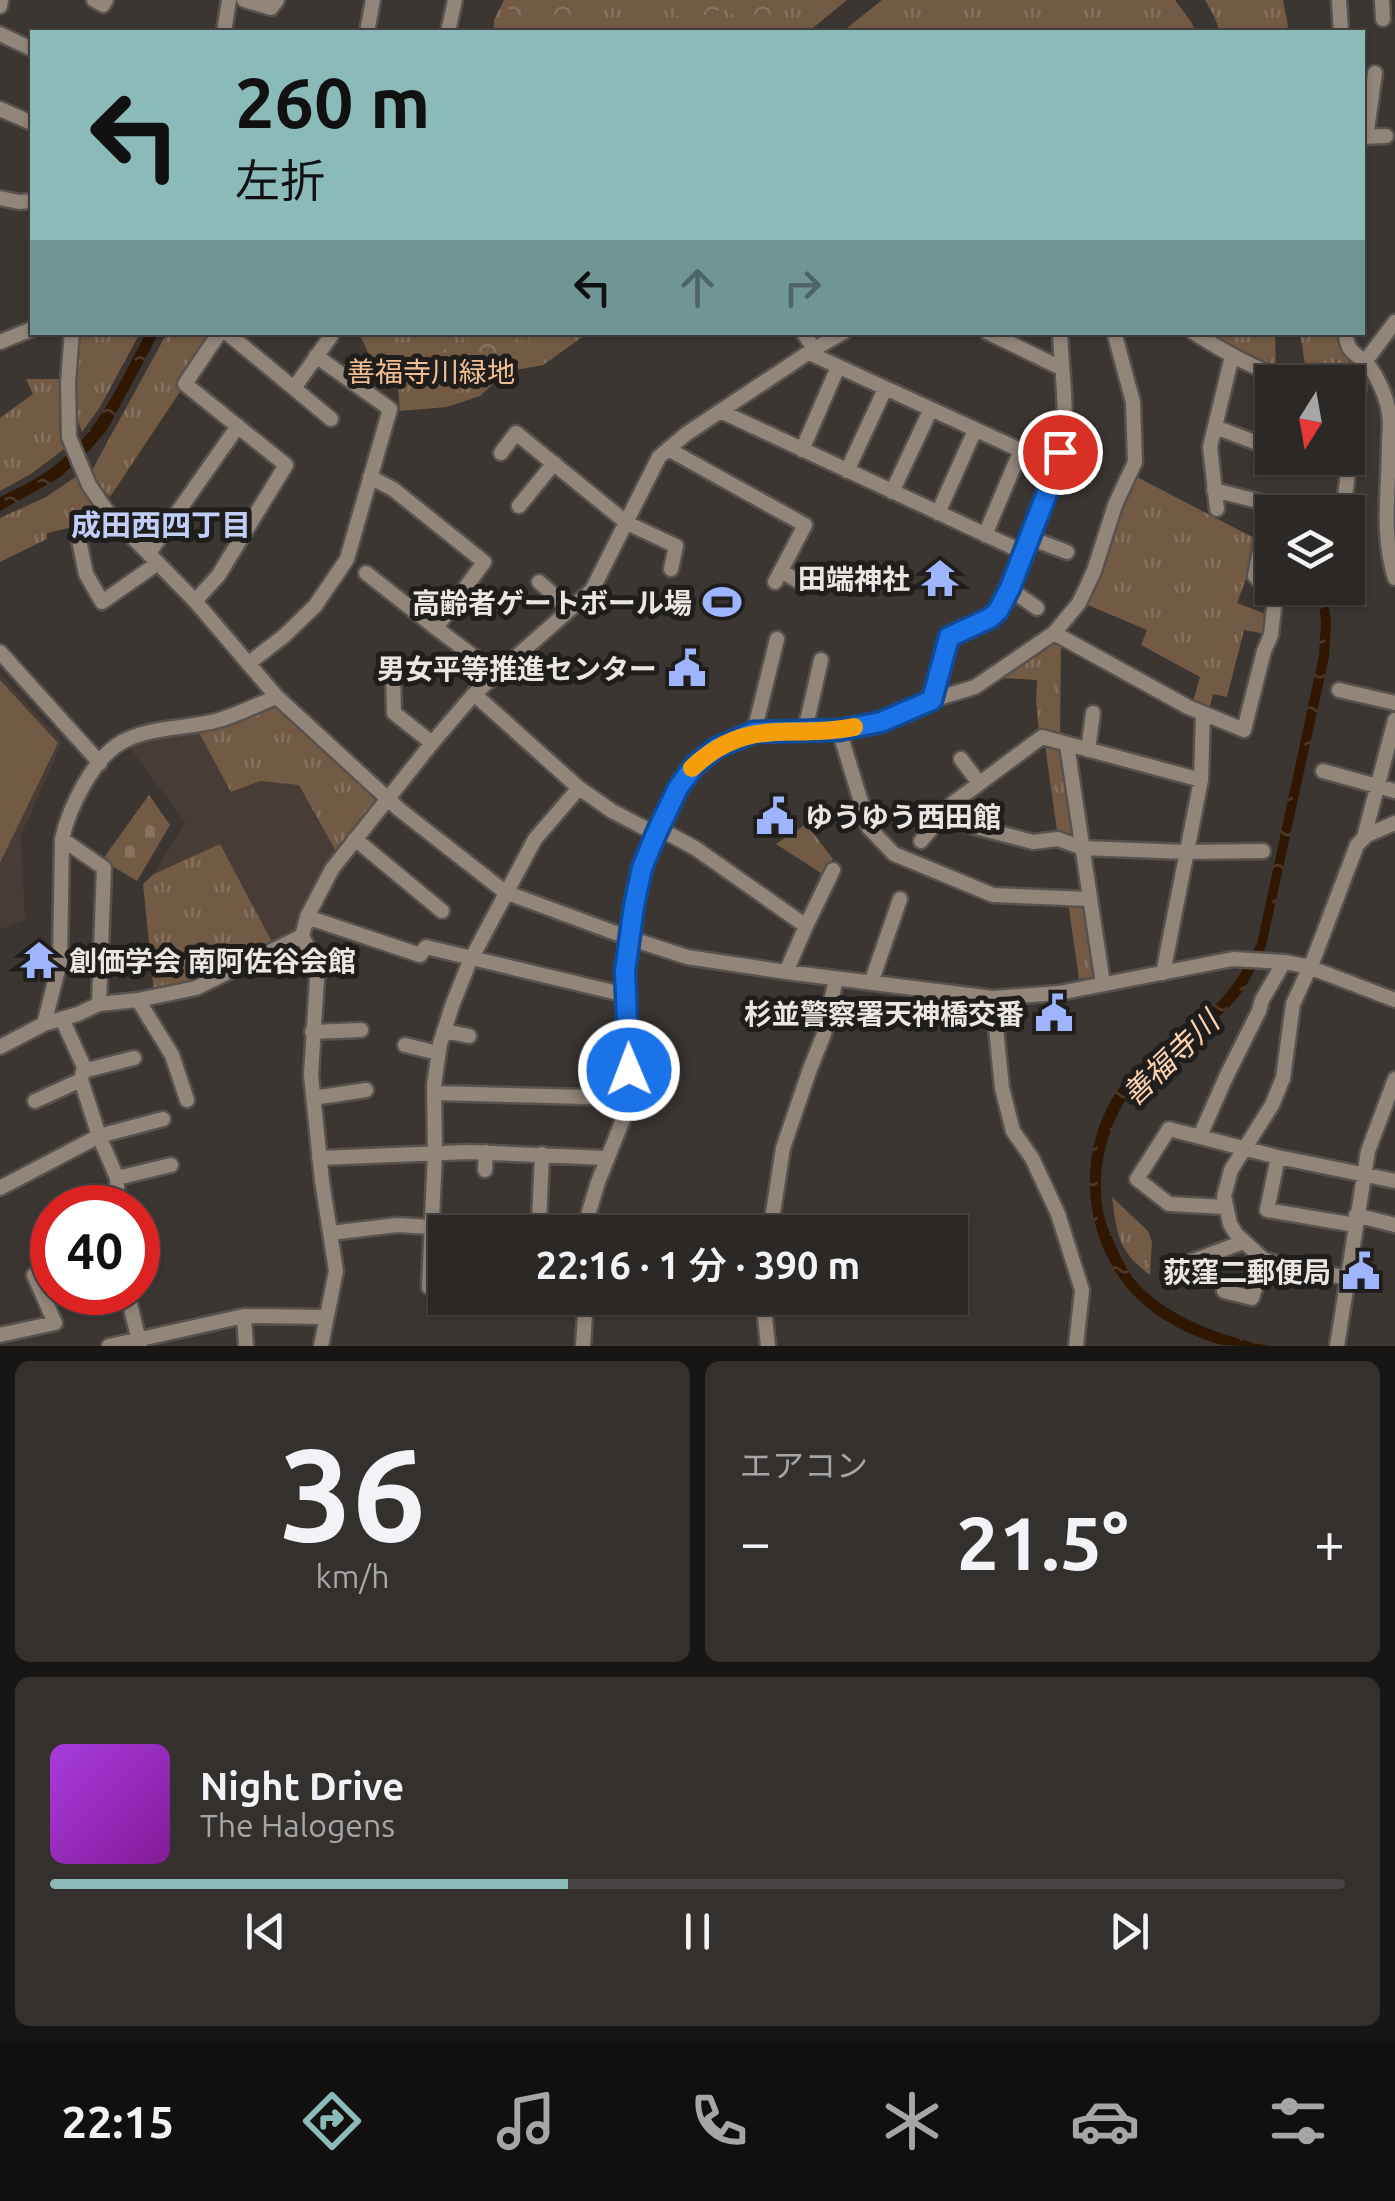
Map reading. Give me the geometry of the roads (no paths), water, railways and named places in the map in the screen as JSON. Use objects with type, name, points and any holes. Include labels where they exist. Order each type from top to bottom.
[{"type":"street","points":[[94,0],[103,5],[106,0]]},
{"type":"street","points":[[224,30],[229,0]]},
{"type":"street","points":[[244,0],[271,8],[278,0]]},
{"type":"street","points":[[368,30],[373,0]]},
{"type":"street","points":[[448,30],[455,0]]},
{"type":"street","points":[[1339,0],[1342,30]]},
{"type":"street","points":[[1383,18],[1387,2]]},
{"type":"street","points":[[0,34],[30,48]]},
{"type":"street","points":[[1365,131],[1374,73]]},
{"type":"street","points":[[0,109],[30,122]]},
{"type":"street","points":[[1365,137],[1386,136]]},
{"type":"street","points":[[0,198],[30,201]]},
{"type":"street","points":[[1346,335],[1346,342],[1361,365],[1395,322]]},
{"type":"street","points":[[0,342],[30,330]]},
{"type":"street","points":[[72,335],[70,436],[82,469],[106,510],[195,601],[277,697],[388,798],[505,892],[687,957],[836,979],[993,998],[1059,993],[1235,960],[1309,967],[1395,1000]]},
{"type":"street","points":[[195,601],[218,576],[286,465],[184,384],[221,335]]},
{"type":"street","points":[[227,335],[331,419]]},
{"type":"street","points":[[294,388],[330,335]]},
{"type":"street","points":[[804,335],[811,351],[838,367],[1057,467]]},
{"type":"street","points":[[321,1346],[336,1271],[311,1074],[317,978],[314,960],[302,936],[307,917],[332,869],[474,694],[592,590],[659,457],[686,434],[839,335]]},
{"type":"street","points":[[993,335],[1061,368]]},
{"type":"street","points":[[932,700],[949,637],[998,611],[1057,467],[1064,432],[1060,335]]},
{"type":"street","points":[[588,1215],[624,1117],[629,1070],[625,971],[642,868],[678,788],[694,766],[716,748],[754,732],[839,730],[881,722],[975,686],[1054,633],[1079,603],[1094,571],[1134,462],[1133,402],[1115,335]]},
{"type":"street","points":[[1197,335],[1255,367]]},
{"type":"street","points":[[249,662],[315,606],[348,559],[390,410],[316,356]]},
{"type":"street","points":[[1216,510],[1210,447],[1232,356]]},
{"type":"street","points":[[802,450],[838,367]]},
{"type":"street","points":[[1365,367],[1374,372],[1392,412],[1392,504],[1387,527],[1390,564],[1395,576]]},
{"type":"street","points":[[847,470],[886,388]]},
{"type":"street","points":[[892,492],[932,410]]},
{"type":"street","points":[[720,412],[1025,553]]},
{"type":"street","points":[[106,510],[78,535],[86,574],[102,602],[154,558],[238,426]]},
{"type":"street","points":[[1215,427],[1255,442]]},
{"type":"street","points":[[938,513],[975,430]]},
{"type":"street","points":[[501,453],[516,433],[627,523],[676,546],[671,568]]},
{"type":"street","points":[[668,448],[810,529],[778,577],[798,580]]},
{"type":"street","points":[[985,535],[1021,450]]},
{"type":"street","points":[[519,506],[554,464]]},
{"type":"street","points":[[370,476],[393,489],[484,562],[436,628]]},
{"type":"street","points":[[1054,633],[1203,714],[1244,730],[1271,636],[1276,590],[1255,576],[1269,504],[1214,490]]},
{"type":"street","points":[[1030,538],[1067,552]]},
{"type":"street","points":[[366,573],[497,674]]},
{"type":"street","points":[[539,582],[570,609]]},
{"type":"street","points":[[1010,588],[1038,608]]},
{"type":"street","points":[[754,732],[778,650]]},
{"type":"street","points":[[0,652],[100,763]]},
{"type":"street","points":[[805,730],[822,660]]},
{"type":"street","points":[[393,670],[394,714],[432,743]]},
{"type":"street","points":[[1339,690],[1395,703]]},
{"type":"street","points":[[474,694],[579,788],[612,811],[695,848],[806,926]]},
{"type":"street","points":[[44,1024],[60,962],[62,839],[79,793],[100,763],[119,743],[219,720],[277,697]]},
{"type":"street","points":[[1088,750],[1093,713]]},
{"type":"street","points":[[1163,973],[1202,780],[1203,714]]},
{"type":"street","points":[[1347,1278],[1264,1260],[1230,1224],[1224,1196],[1231,1170],[1272,1105],[1283,1078],[1293,1004],[1357,844],[1364,836],[1395,720]]},
{"type":"street","points":[[839,730],[869,828],[894,854],[993,895],[1088,899]]},
{"type":"street","points":[[921,841],[953,803],[1042,736],[1202,780]]},
{"type":"street","points":[[1067,745],[1102,984]]},
{"type":"street","points":[[961,759],[979,783]]},
{"type":"street","points":[[1322,771],[1395,791]]},
{"type":"street","points":[[436,1215],[436,1066],[452,1006],[534,839],[579,788]]},
{"type":"street","points":[[940,818],[1032,842],[1058,839],[1083,848],[1263,851]]},
{"type":"street","points":[[1364,836],[1395,823]]},
{"type":"street","points":[[62,839],[104,868],[99,1004]]},
{"type":"street","points":[[355,839],[411,876],[442,911]]},
{"type":"street","points":[[786,972],[833,870]]},
{"type":"street","points":[[871,983],[900,899]]},
{"type":"street","points":[[307,917],[420,955],[426,947],[626,995]]},
{"type":"street","points":[[0,1047],[44,1024],[99,1004],[196,988],[302,936]]},
{"type":"street","points":[[1200,1136],[1279,962]]},
{"type":"street","points":[[773,1215],[783,1148],[824,1034],[836,979]]},
{"type":"street","points":[[993,998],[1002,1088],[1012,1132],[1032,1158],[1058,1214],[1082,1290],[1076,1346]]},
{"type":"street","points":[[138,1000],[172,1056],[187,1100]]},
{"type":"street","points":[[62,1019],[84,1067],[82,1076],[117,1185]]},
{"type":"street","points":[[312,1032],[360,1030]]},
{"type":"street","points":[[444,1031],[469,1036]]},
{"type":"street","points":[[406,1045],[438,1054]]},
{"type":"street","points":[[35,1102],[82,1076],[134,1058]]},
{"type":"street","points":[[1338,1346],[1368,1151],[1395,1079]]},
{"type":"street","points":[[313,1098],[366,1090]]},
{"type":"street","points":[[435,1093],[626,1098]]},
{"type":"street","points":[[0,1188],[100,1136],[163,1119]]},
{"type":"street","points":[[1225,1206],[1169,1204],[1137,1179],[1170,1129],[1395,1182]]},
{"type":"street","points":[[319,1158],[486,1152],[606,1158]]},
{"type":"street","points":[[485,1170],[486,1152]]},
{"type":"street","points":[[539,1215],[542,1154]]},
{"type":"street","points":[[1278,1157],[1267,1210],[1395,1224]]},
{"type":"street","points":[[117,1178],[170,1165]]},
{"type":"street","points":[[331,1234],[396,1225],[428,1231]]},
{"type":"street","points":[[1177,1267],[1243,1242]]},
{"type":"street","points":[[1224,1291],[1252,1298],[1264,1260]]},
{"type":"street","points":[[0,1335],[55,1323],[52,1315]]},
{"type":"street","points":[[133,1315],[140,1343]]},
{"type":"street","points":[[584,1346],[585,1315]]},
{"type":"street","points":[[764,1315],[768,1346]]},
{"type":"street","points":[[109,1346],[140,1343],[244,1316],[326,1317]]},
{"type":"street","points":[[244,1316],[246,1346]]},
{"type":"water","points":[[145,335],[158,335],[107,430],[89,451],[59,478],[0,511],[0,497],[48,471],[84,438]]},
{"type":"water","points":[[1319,605],[1328,605],[1329,657],[1266,946],[1249,981],[1232,1004],[1132,1091],[1109,1134],[1102,1167],[1106,1222],[1122,1260],[1138,1284],[1182,1316],[1269,1346],[1223,1345],[1192,1335],[1163,1319],[1126,1287],[1104,1249],[1095,1223],[1090,1168],[1104,1115],[1117,1091],[1145,1060],[1219,1001],[1257,944],[1319,655]]},
{"type":"place","name":"田端神社","points":[[940,578]]},
{"type":"place","name":"高齢者ゲートボール場","points":[[722,602]]},
{"type":"place","name":"男女平等推進センター","points":[[687,668]]},
{"type":"place","name":"ゆうゆう西田館","points":[[775,816]]},
{"type":"place","name":"創価学会 南阿佐谷会館","points":[[39,960]]},
{"type":"place","name":"杉並警察署天神橋交番","points":[[1054,1013]]},
{"type":"place","name":"荻窪二郵便局","points":[[1361,1271]]},
{"type":"district","name":"成田西四丁目","points":[[161,525]]},
{"type":"park label","name":"善福寺川緑地","points":[[431,371]]},
{"type":"water label","name":"善福寺川","points":[[1170,1058]]}]
